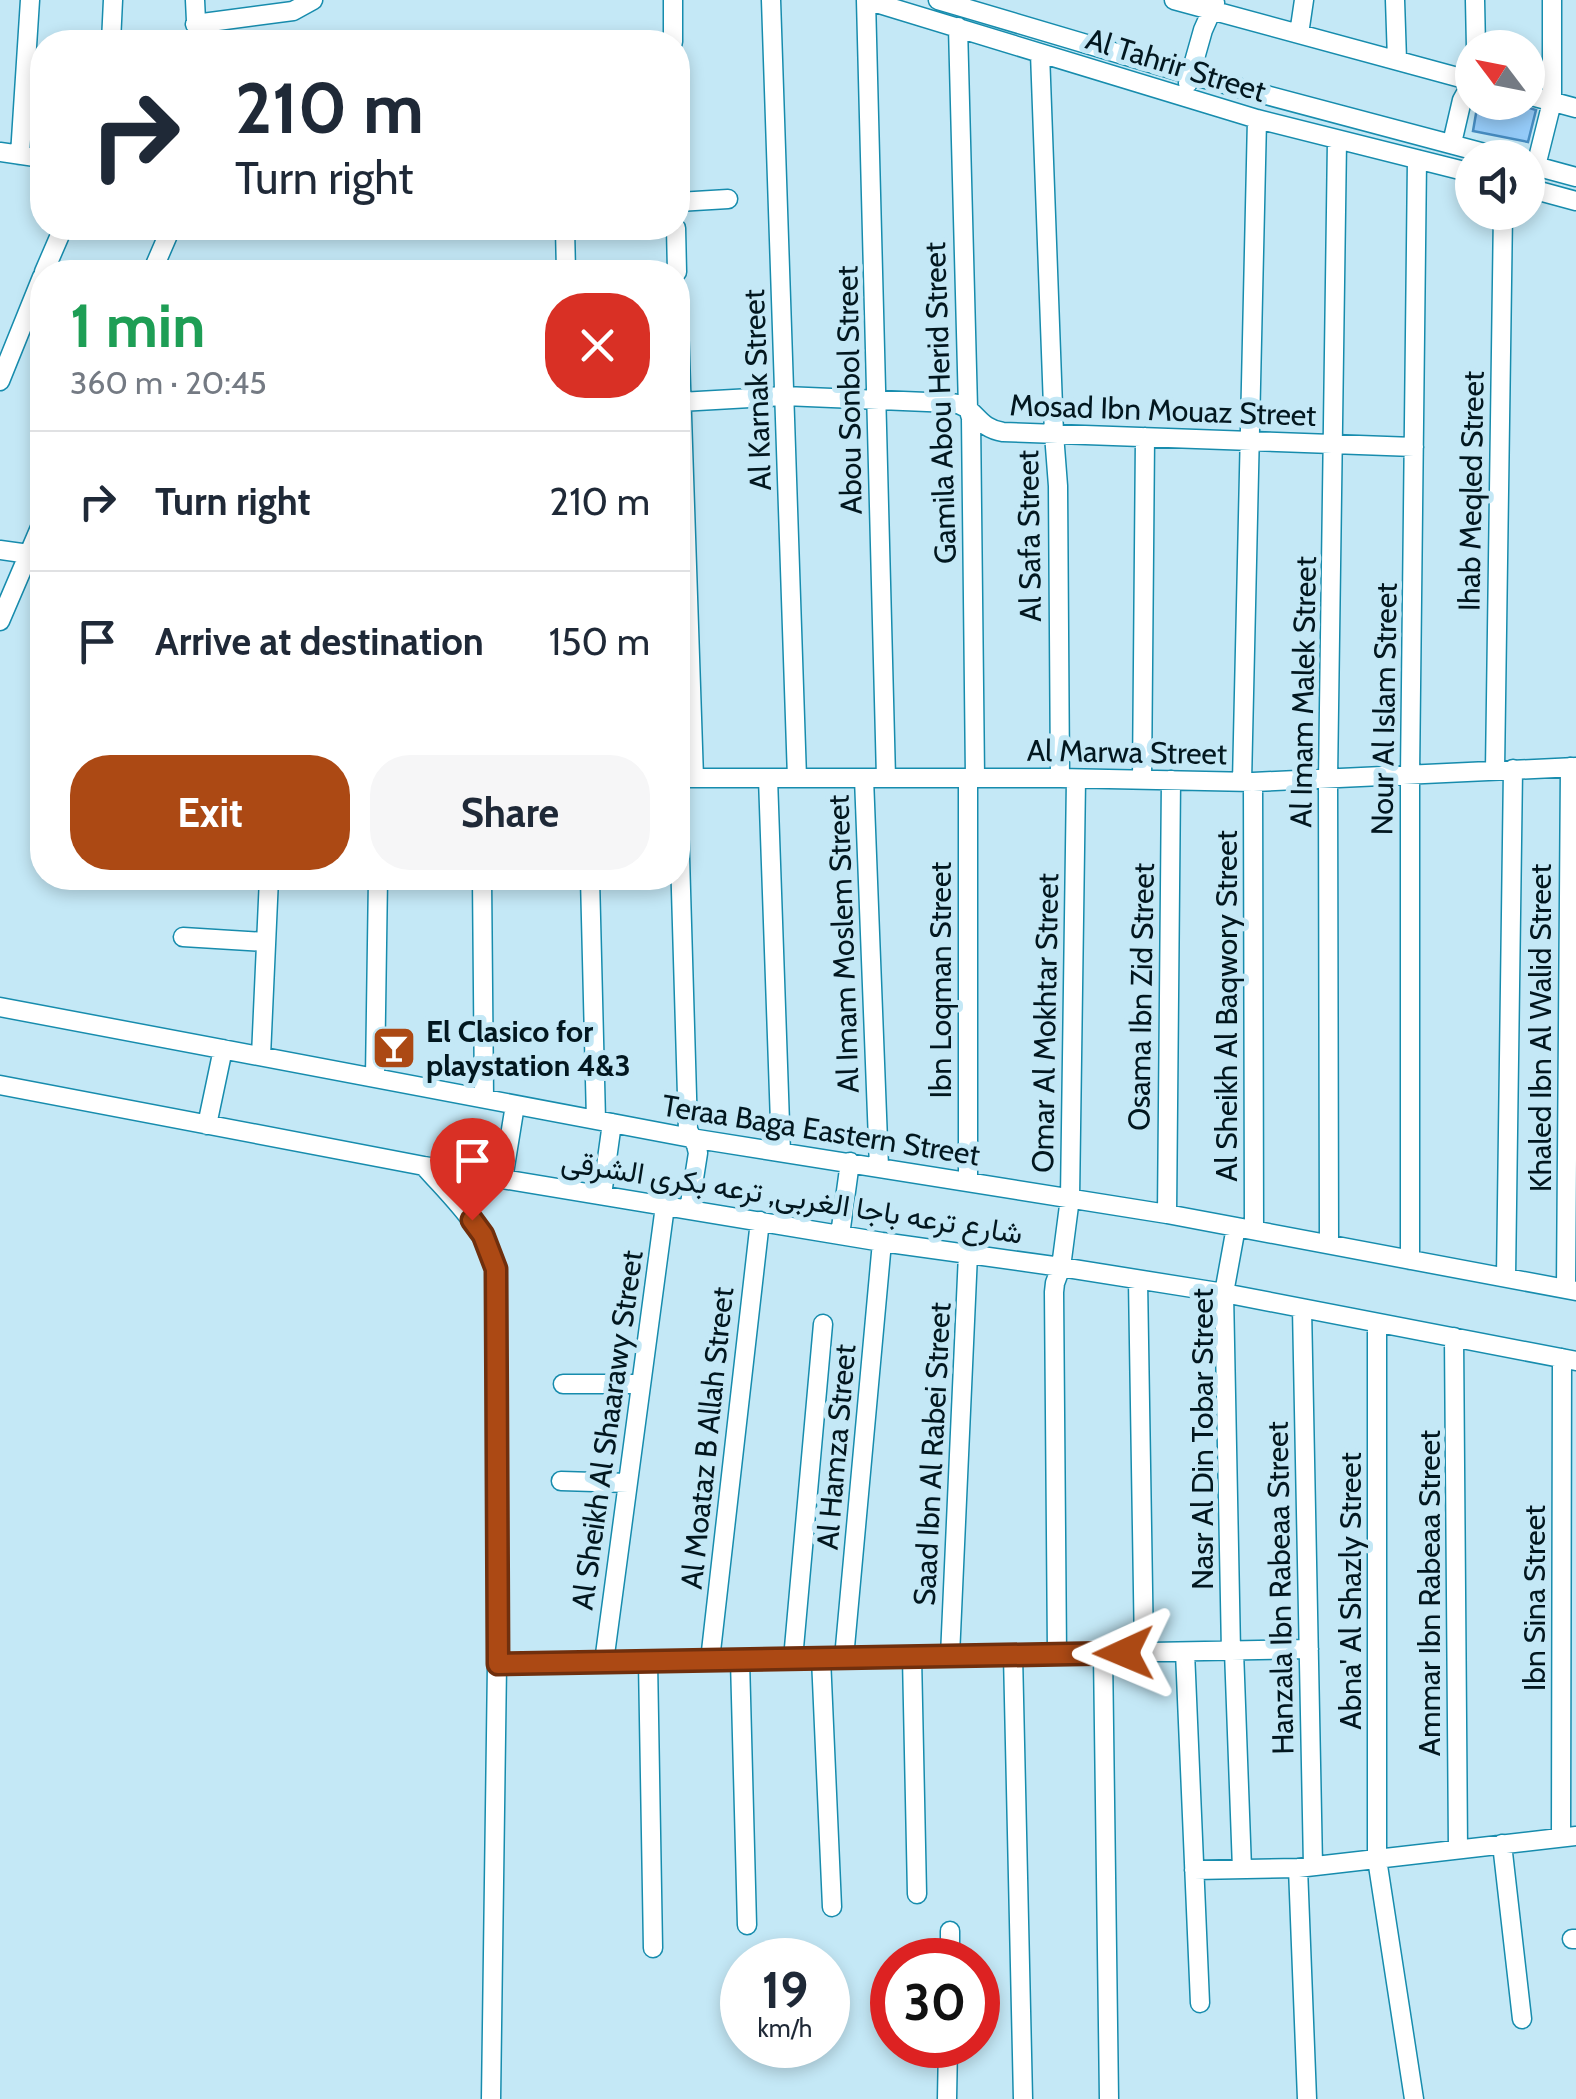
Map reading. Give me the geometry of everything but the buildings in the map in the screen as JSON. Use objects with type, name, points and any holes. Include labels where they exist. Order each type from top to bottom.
[{"type":"street","points":[[20,155],[30,0]]},
{"type":"street","points":[[112,30],[114,0]]},
{"type":"street","points":[[195,0],[196,30]]},
{"type":"street","points":[[210,30],[293,12],[313,0]]},
{"type":"street","points":[[673,0],[673,30]]},
{"type":"street","name":"Al Karnak Street","points":[[771,0],[798,778]]},
{"type":"street","name":"Al Tahrir Street","points":[[866,0],[1257,119],[1455,169]]},
{"type":"street","name":"Abou Sonbol Street","points":[[866,0],[886,778]]},
{"type":"street","name":"Al Tahrir Street","points":[[938,0],[1190,75],[1455,145]]},
{"type":"street","points":[[1174,0],[1214,6],[1455,77]]},
{"type":"street","points":[[1299,34],[1304,0]]},
{"type":"street","points":[[1395,0],[1396,60]]},
{"type":"street","points":[[1475,0],[1476,30]]},
{"type":"street","points":[[1540,140],[1552,102],[1552,0]]},
{"type":"street","points":[[1184,98],[1203,30],[1214,6]]},
{"type":"street","name":"Gamila Abou Herid Street","points":[[958,27],[971,418],[971,778]]},
{"type":"street","name":"Al Safa Street","points":[[1040,52],[1068,778]]},
{"type":"street","points":[[1545,100],[1576,108]]},
{"type":"street","name":"Al Sheikh Al Baqwory Street","points":[[1245,1228],[1250,441],[1257,119]]},
{"type":"street","points":[[1452,144],[1457,120]]},
{"type":"street","name":"Al Imam Malek Street","points":[[1329,1244],[1328,779],[1338,140]]},
{"type":"street","points":[[0,152],[30,156]]},
{"type":"street","name":"Nour Al Islam Street","points":[[1410,1260],[1410,774],[1417,160]]},
{"type":"street","points":[[1545,169],[1576,178]]},
{"type":"street","points":[[1545,193],[1576,201]]},
{"type":"street","points":[[690,201],[728,199]]},
{"type":"street","name":"Ihab Meqled Street","points":[[1503,230],[1506,1277]]},
{"type":"street","points":[[0,381],[30,309]]},
{"type":"street","name":"Mosad Ibn Mouaz Street","points":[[690,401],[784,396],[960,404],[992,430],[1414,447]]},
{"type":"street","points":[[1142,780],[1145,437]]},
{"type":"street","points":[[0,550],[29,554],[0,622]]},
{"type":"street","name":"Al Marwa Street","points":[[690,778],[1248,782],[1573,767]]},
{"type":"street","name":"Khaled Ibn Al Walid Street","points":[[1571,1290],[1573,767]]},
{"type":"street","points":[[768,778],[781,1152]]},
{"type":"street","name":"Al Imam Moslem Street","points":[[864,778],[879,1167]]},
{"type":"street","name":"Ibn Loqman Street","points":[[968,1181],[971,778]]},
{"type":"street","name":"Omar Al Mokhtar Street","points":[[1057,1654],[1054,1292],[1070,1198],[1068,778]]},
{"type":"street","name":"Osama Ibn Zid Street","points":[[1167,1214],[1171,780]]},
{"type":"street","points":[[261,1056],[268,890]]},
{"type":"street","points":[[375,1077],[378,890]]},
{"type":"street","points":[[482,890],[484,1098]]},
{"type":"street","points":[[591,890],[604,1122],[602,1195]]},
{"type":"street","points":[[681,890],[688,1122],[698,1153],[690,1210]]},
{"type":"street","points":[[183,937],[266,942]]},
{"type":"street","name":"Teraa Baga Eastern Street","points":[[0,1007],[692,1138],[1167,1214],[1571,1290]]},
{"type":"street","points":[[208,1124],[223,1049]]},
{"type":"street","name":"شارع ترعه باجا الغربى, ترعه بكرى الشرقى","points":[[0,1085],[424,1166],[1224,1294],[1569,1360]]},
{"type":"street","points":[[503,1179],[515,1104]]},
{"type":"street","points":[[840,1234],[850,1162]]},
{"type":"street","points":[[424,1166],[483,1235],[496,1269],[498,1664],[491,2099]]},
{"type":"street","name":"Al Sheikh Al Shaarawy Street","points":[[604,1662],[665,1206]]},
{"type":"street","name":"Al Moataz B Allah Street","points":[[710,1660],[760,1221]]},
{"type":"street","name":"Nasr Al Din Tobar Street","points":[[1242,1869],[1232,1651],[1224,1294],[1245,1228]]},
{"type":"street","name":"Al Hamza Street","points":[[844,1658],[882,1242]]},
{"type":"street","name":"Saad Ibn Al Rabei Street","points":[[950,1656],[968,1254]]},
{"type":"street","points":[[1138,1280],[1144,1652]]},
{"type":"street","name":"Hanzala Ibn Rabeaa Street","points":[[1302,1308],[1309,1650],[1308,2099]]},
{"type":"street","name":"Abna' Al Shazly Street","points":[[1377,1323],[1377,1859],[1414,2099]]},
{"type":"street","points":[[793,1659],[823,1324]]},
{"type":"street","name":"Ammar Ibn Rabeaa Street","points":[[1454,1338],[1458,1849]]},
{"type":"street","name":"Ibn Sina Street","points":[[1568,1836],[1569,1360]]},
{"type":"street","points":[[563,1384],[642,1384]]},
{"type":"street","points":[[561,1481],[628,1483]]},
{"type":"street","points":[[498,1664],[1309,1650]]},
{"type":"street","points":[[1185,1652],[1200,2003]]},
{"type":"street","points":[[1104,1653],[1109,2099]]},
{"type":"street","points":[[1012,1655],[1023,2099]]},
{"type":"street","points":[[912,1656],[918,1894]]},
{"type":"street","points":[[821,1658],[832,1906]]},
{"type":"street","points":[[740,1660],[747,1925]]},
{"type":"street","points":[[648,1662],[654,1948]]},
{"type":"street","points":[[1194,1870],[1306,1867],[1568,1836]]},
{"type":"street","points":[[1502,1844],[1522,2019]]},
{"type":"street","points":[[950,1931],[950,1938]]},
{"type":"street","points":[[947,2099],[948,2068]]},
{"type":"place","name":"El Clasico for playstation 4&3","points":[[394,1048]]},
{"type":"route","points":[[472,1220],[483,1235],[496,1269],[498,1664],[1124,1653]]}]
